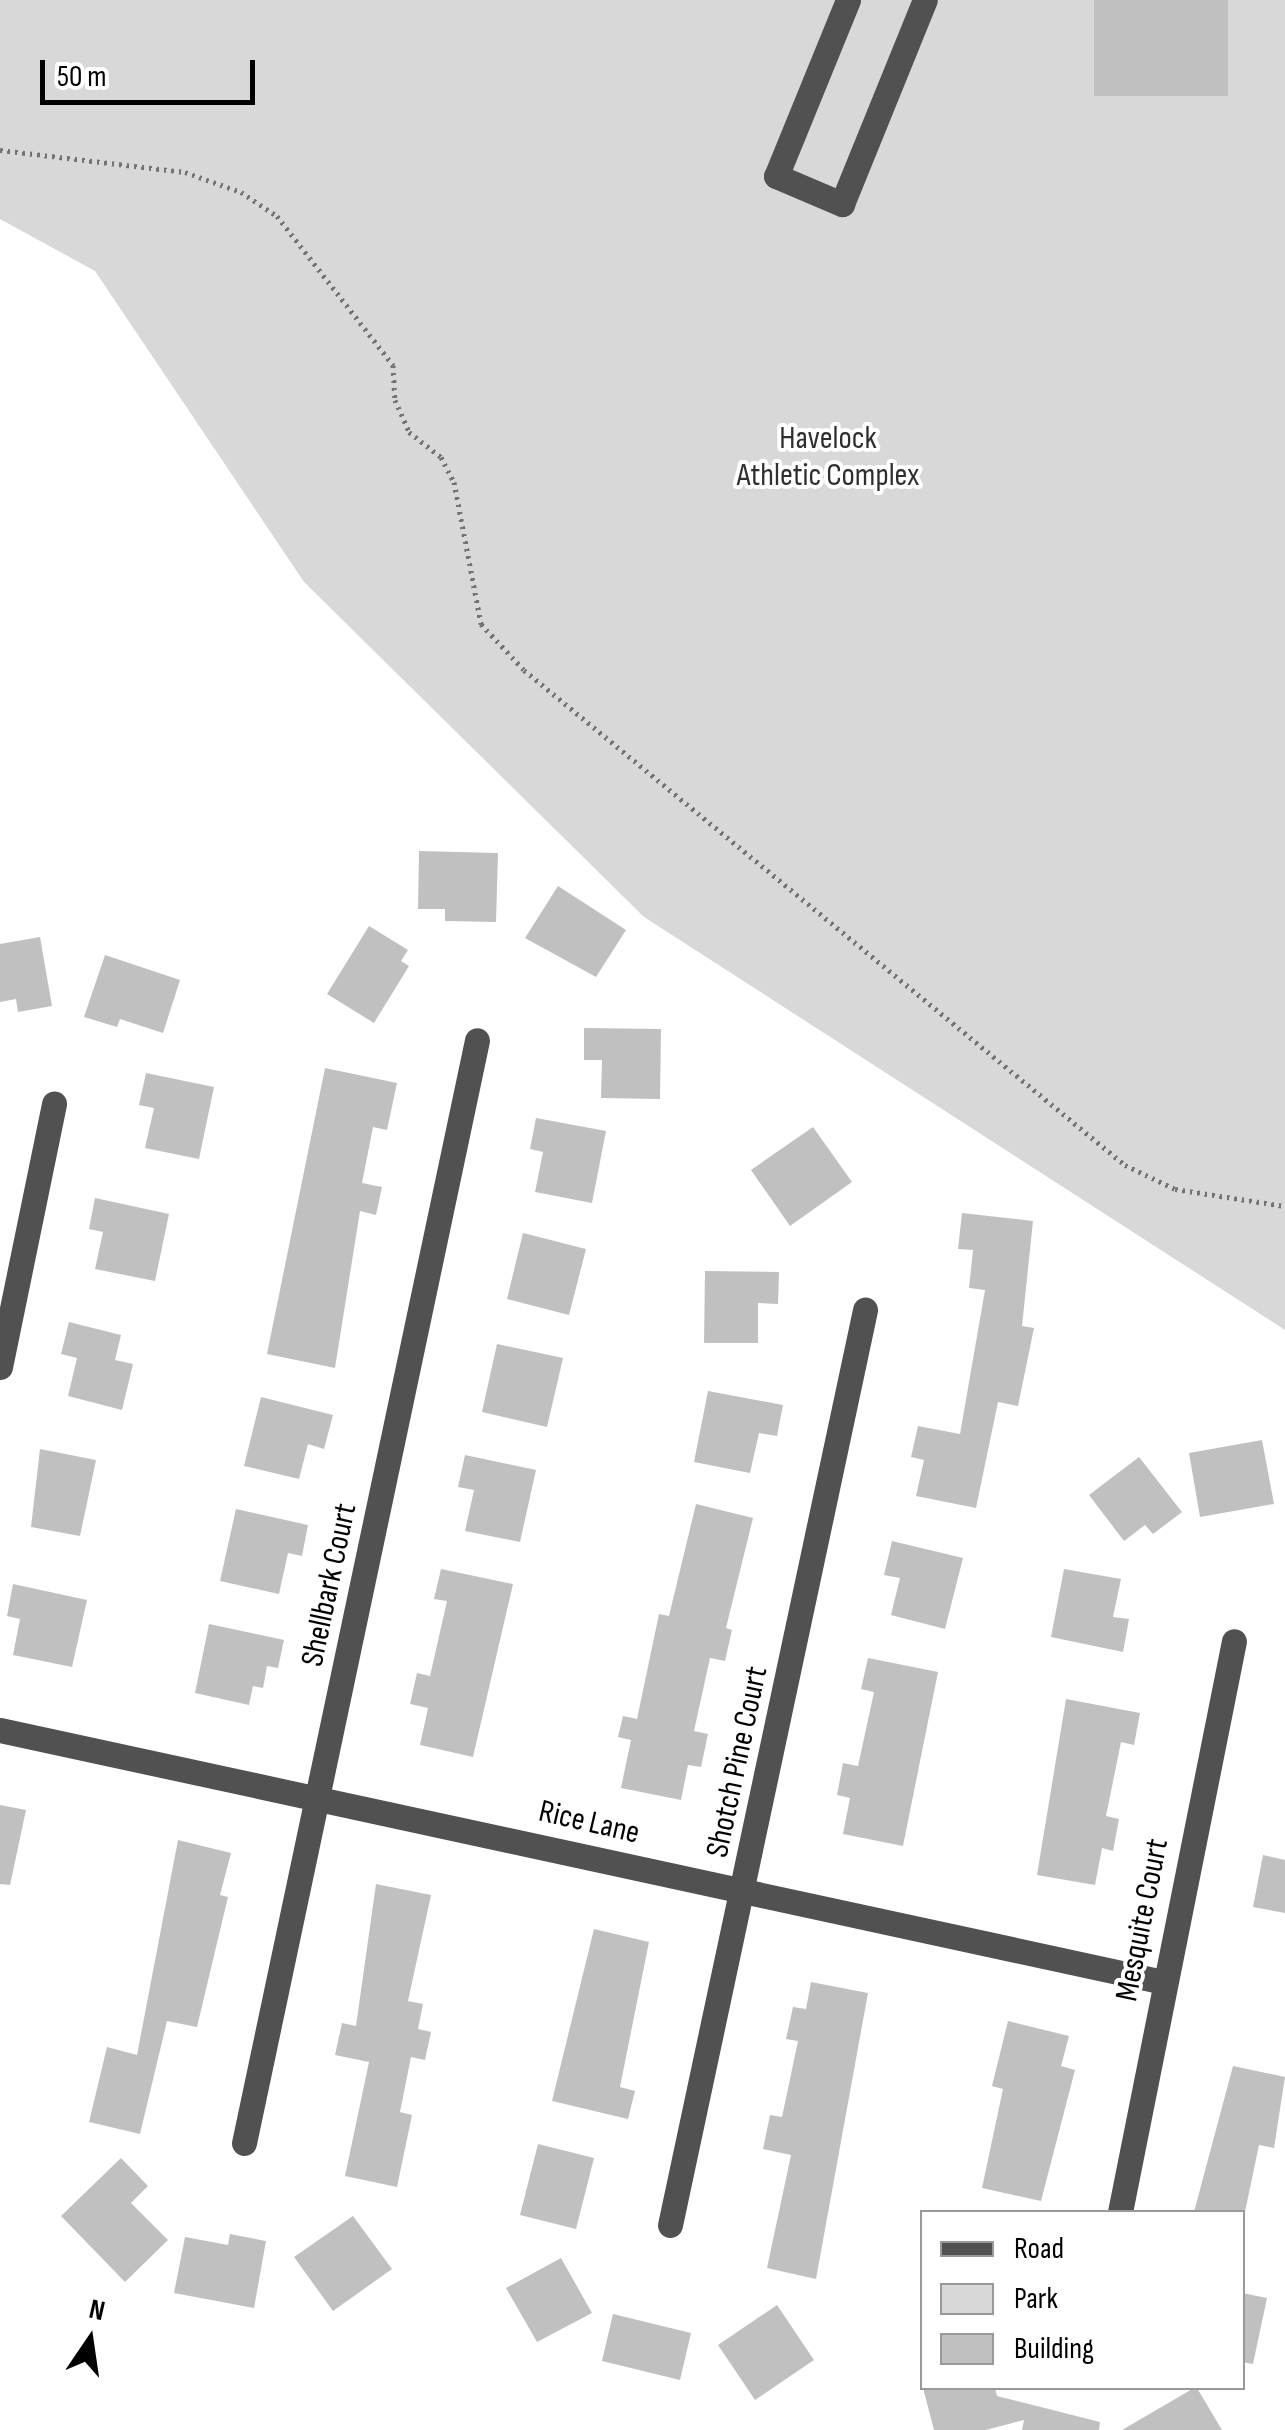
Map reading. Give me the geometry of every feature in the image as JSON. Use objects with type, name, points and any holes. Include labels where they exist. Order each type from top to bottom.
[{"type":"street","points":[[848,0],[776,176],[842,204],[925,0]]},
{"type":"street","name":"Shellbark Court","points":[[244,2144],[477,1040]]},
{"type":"street","points":[[0,1367],[54,1103]]},
{"type":"street","name":"Shotch Pine Court","points":[[670,2225],[865,1310]]},
{"type":"street","name":"Mesquite Court","points":[[1120,2210],[1234,1641]]},
{"type":"street","name":"Rice Lane","points":[[0,1730],[1164,1982]]},
{"type":"path","points":[[0,150],[127,160],[184,172],[241,192],[277,216],[393,365],[396,400],[409,432],[441,457],[454,482],[481,624],[524,670],[1124,1165],[1175,1189],[1285,1206]]},
{"type":"green space","name":"Havelock Athletic Complex","points":[[0,0],[1285,0],[1285,1330],[644,917],[304,582],[95,271],[0,219]]},
{"type":"building","points":[[1094,0],[1228,0],[1228,96],[1094,96]]},
{"type":"building","points":[[419,851],[498,853],[496,922],[445,921],[445,909],[418,909]]},
{"type":"building","points":[[558,886],[626,930],[596,977],[525,938]]},
{"type":"building","points":[[369,926],[408,950],[401,961],[409,966],[374,1023],[327,994]]},
{"type":"building","points":[[40,937],[52,1006],[18,1012],[16,999],[0,1002],[0,944]]},
{"type":"building","points":[[105,955],[180,980],[163,1033],[120,1019],[117,1027],[84,1017]]},
{"type":"building","points":[[584,1028],[661,1029],[660,1099],[601,1098],[602,1060],[584,1060]]},
{"type":"building","points":[[325,1068],[397,1083],[387,1130],[373,1127],[362,1183],[382,1187],[376,1215],[360,1211],[335,1368],[267,1354]]},
{"type":"building","points":[[146,1073],[214,1087],[199,1159],[145,1148],[154,1108],[139,1105]]},
{"type":"building","points":[[536,1118],[606,1131],[592,1203],[535,1192],[543,1152],[530,1149]]},
{"type":"building","points":[[813,1127],[852,1182],[790,1226],[751,1170]]},
{"type":"building","points":[[95,1198],[169,1214],[155,1281],[95,1269],[103,1232],[89,1229]]},
{"type":"building","points":[[962,1213],[1033,1221],[1022,1326],[1034,1328],[1018,1406],[998,1402],[976,1508],[916,1496],[924,1460],[911,1457],[918,1426],[960,1434],[985,1290],[969,1288],[973,1250],[958,1249]]},
{"type":"building","points":[[523,1233],[586,1249],[569,1315],[507,1299]]},
{"type":"building","points":[[705,1271],[779,1272],[778,1304],[758,1303],[758,1343],[704,1343]]},
{"type":"building","points":[[69,1322],[121,1335],[115,1360],[133,1364],[122,1410],[68,1396],[77,1358],[61,1354]]},
{"type":"building","points":[[497,1344],[563,1358],[547,1427],[482,1412]]},
{"type":"building","points":[[708,1391],[783,1405],[777,1436],[759,1433],[750,1473],[694,1462]]},
{"type":"building","points":[[261,1397],[333,1415],[324,1449],[308,1444],[299,1479],[244,1466]]},
{"type":"building","points":[[1262,1440],[1274,1504],[1200,1517],[1189,1453]]},
{"type":"building","points":[[40,1449],[96,1460],[80,1536],[31,1527]]},
{"type":"building","points":[[465,1455],[536,1470],[520,1542],[465,1531],[474,1490],[458,1487]]},
{"type":"building","points":[[1139,1457],[1182,1512],[1153,1534],[1145,1525],[1124,1541],[1089,1495]]},
{"type":"building","points":[[696,1504],[753,1518],[726,1628],[732,1630],[725,1661],[710,1658],[694,1731],[708,1734],[701,1767],[688,1765],[681,1800],[621,1788],[631,1740],[618,1737],[623,1716],[637,1719],[659,1614],[669,1616]]},
{"type":"building","points":[[236,1509],[308,1525],[302,1556],[288,1553],[279,1594],[220,1581]]},
{"type":"building","points":[[892,1541],[963,1558],[945,1629],[891,1615],[900,1578],[884,1575]]},
{"type":"building","points":[[441,1569],[513,1584],[473,1757],[420,1745],[428,1708],[410,1704],[417,1673],[430,1676],[447,1601],[434,1599]]},
{"type":"building","points":[[1064,1569],[1121,1579],[1113,1617],[1129,1619],[1123,1652],[1051,1637]]},
{"type":"building","points":[[13,1584],[87,1600],[72,1667],[13,1655],[20,1619],[7,1616]]},
{"type":"building","points":[[209,1624],[284,1640],[278,1668],[267,1666],[263,1688],[253,1686],[249,1705],[195,1693]]},
{"type":"building","points":[[868,1658],[938,1672],[903,1846],[843,1834],[850,1798],[837,1795],[843,1763],[858,1766],[874,1692],[861,1689]]},
{"type":"building","points":[[1066,1699],[1140,1713],[1134,1745],[1121,1742],[1106,1816],[1119,1819],[1113,1851],[1102,1848],[1095,1885],[1037,1875]]},
{"type":"building","points":[[0,1805],[26,1810],[10,1885],[0,1884]]},
{"type":"building","points":[[178,1840],[231,1853],[220,1895],[228,1897],[197,2027],[167,2021],[140,2134],[89,2122],[107,2047],[137,2055]]},
{"type":"building","points":[[1263,1855],[1285,1860],[1285,1913],[1253,1907]]},
{"type":"building","points":[[376,1884],[431,1895],[408,2001],[423,2004],[418,2029],[431,2032],[425,2060],[411,2057],[400,2112],[412,2115],[397,2187],[345,2176],[369,2062],[335,2055],[342,2023],[356,2026]]},
{"type":"building","points":[[594,1929],[649,1942],[620,2087],[635,2091],[628,2119],[552,2101]]},
{"type":"building","points":[[811,1982],[868,1993],[816,2279],[767,2268],[791,2155],[763,2149],[770,2115],[782,2117],[798,2041],[786,2039],[793,2007],[806,2009]]},
{"type":"building","points":[[1008,2021],[1069,2036],[1061,2066],[1075,2070],[1041,2201],[982,2188],[1003,2089],[992,2086]]},
{"type":"building","points":[[1233,2066],[1285,2077],[1274,2148],[1259,2145],[1245,2212],[1195,2210]]},
{"type":"building","points":[[538,2144],[594,2158],[576,2229],[520,2215]]},
{"type":"building","points":[[121,2158],[148,2186],[131,2203],[168,2240],[125,2282],[61,2216]]},
{"type":"building","points":[[353,2216],[392,2269],[333,2311],[294,2257]]},
{"type":"building","points":[[230,2234],[266,2241],[254,2308],[174,2293],[185,2237],[228,2245]]},
{"type":"building","points":[[561,2258],[592,2313],[537,2342],[506,2288]]},
{"type":"building","points":[[1245,2294],[1267,2298],[1253,2364],[1245,2363]]},
{"type":"building","points":[[777,2305],[814,2360],[755,2400],[718,2345]]},
{"type":"building","points":[[613,2314],[691,2333],[680,2380],[602,2361]]},
{"type":"building","points":[[924,2390],[996,2390],[997,2396],[1100,2422],[1099,2430],[1022,2430],[1024,2420],[986,2430],[934,2430]]},
{"type":"building","points":[[1191,2390],[1198,2390],[1222,2430],[1122,2430]]}]
